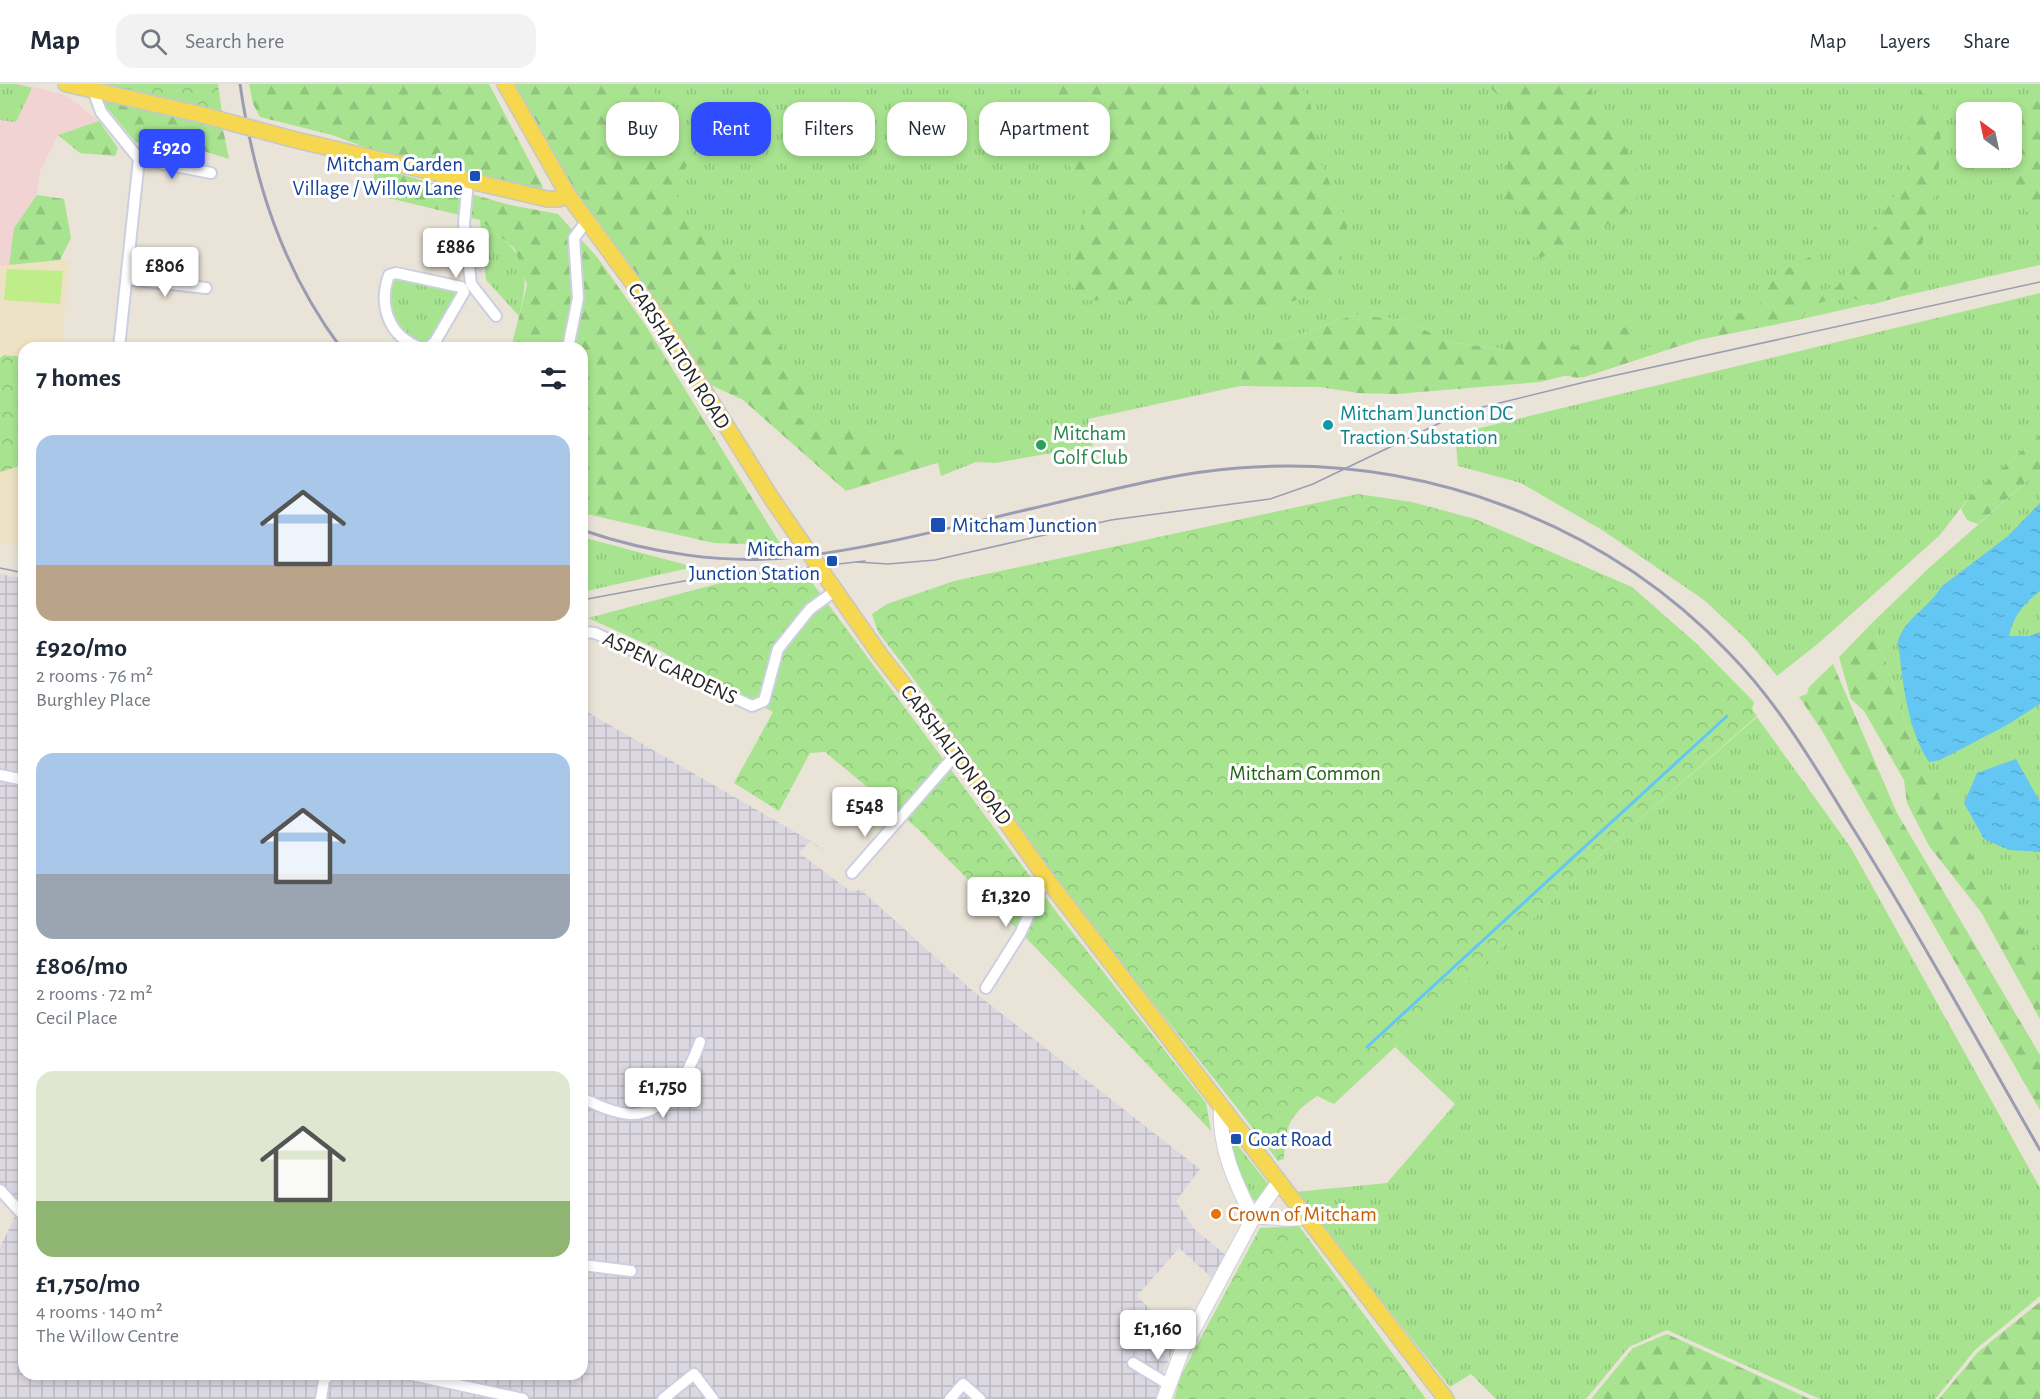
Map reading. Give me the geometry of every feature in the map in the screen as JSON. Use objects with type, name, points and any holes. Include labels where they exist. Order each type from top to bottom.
[{"type":"main road","points":[[66,84],[199,114],[468,182],[547,199],[559,199],[568,195]]},
{"type":"main road","name":"CARSHALTON ROAD","points":[[505,84],[568,195],[660,320],[774,502],[881,656],[957,753],[1046,878],[1446,1399]]},
{"type":"street","points":[[93,90],[101,112],[139,159],[211,173]]},
{"type":"street","points":[[120,342],[139,159]]},
{"type":"street","points":[[435,342],[467,287],[464,223],[468,182]]},
{"type":"street","points":[[569,342],[578,298],[574,238],[586,222]]},
{"type":"street","points":[[408,342],[391,325],[384,303],[389,275],[396,273],[467,287],[495,315]]},
{"type":"street","points":[[127,279],[206,288]]},
{"type":"street","name":"ASPEN GARDENS","points":[[588,633],[595,633],[752,706],[759,705],[764,701],[778,649],[810,609],[832,587]]},
{"type":"street","points":[[852,873],[957,753]]},
{"type":"street","points":[[0,775],[18,779]]},
{"type":"street","points":[[987,988],[1020,933],[1046,878]]},
{"type":"street","points":[[588,1100],[626,1113],[640,1113],[652,1108],[668,1097],[692,1067],[700,1042]]},
{"type":"street","points":[[1221,1106],[1221,1126],[1234,1183],[1253,1218]]},
{"type":"street","points":[[1164,1399],[1168,1384],[1253,1218],[1279,1182]]},
{"type":"street","points":[[0,1190],[18,1210]]},
{"type":"street","points":[[1253,1218],[1271,1215],[1296,1220],[1305,1216]]},
{"type":"street","points":[[588,1266],[631,1271]]},
{"type":"street","points":[[1133,1363],[1168,1384]]},
{"type":"street","points":[[663,1399],[694,1374],[713,1399]]},
{"type":"street","points":[[321,1399],[324,1380]]},
{"type":"street","points":[[440,1380],[492,1390],[523,1399]]},
{"type":"street","points":[[950,1399],[963,1384],[980,1399]]},
{"type":"shaded area","points":[[0,84],[21,84],[66,95],[99,121],[58,135],[40,171],[37,195],[14,228],[9,265],[0,266]]},
{"type":"shaded area","points":[[70,259],[62,342],[18,342],[18,547],[0,542],[0,266]]},
{"type":"shaded area","points":[[0,574],[18,578],[18,1380],[588,1380],[588,712],[814,843],[829,856],[810,841],[799,853],[850,891],[861,890],[974,992],[1200,1169],[1176,1201],[1194,1229],[1227,1256],[1212,1278],[1179,1248],[1137,1296],[1150,1309],[1140,1325],[1150,1334],[1175,1345],[1160,1380],[1156,1399],[0,1399],[0,1247],[16,1215],[0,1200]]},
{"type":"green space","points":[[0,84],[17,84],[32,88],[16,122],[0,120]]},
{"type":"green space","points":[[104,84],[218,84],[222,112]]},
{"type":"green space","points":[[249,84],[489,84],[542,185],[543,192],[378,152],[332,135],[260,117],[253,104]]},
{"type":"green space","name":"Mitcham Golf Club","points":[[513,84],[2040,84],[2040,265],[1802,319],[1697,340],[1584,377],[1575,378],[1503,349],[1448,342],[1406,320],[1354,315],[1278,342],[1244,365],[1240,386],[1088,419],[1093,446],[995,463],[976,462],[941,476],[938,463],[848,485],[749,394],[705,376],[667,320],[577,199]]},
{"type":"green space","points":[[516,84],[653,84],[658,102],[606,102],[606,156],[679,156],[679,139],[691,145],[691,156],[675,192],[687,215],[716,241],[808,391],[794,416],[817,426],[854,426],[892,451],[921,445],[930,465],[846,491],[743,400],[711,385],[668,321],[577,199]]},
{"type":"green space","points":[[1063,84],[1298,84],[1309,96],[1320,162],[1348,222],[1338,275],[1330,293],[1227,315],[1141,301],[1082,300],[1066,279],[1085,213],[1085,193],[1066,160],[1066,156],[1110,156],[1110,102],[1048,102],[1041,95],[1049,88],[1063,87]]},
{"type":"green space","points":[[1487,84],[1579,84],[1588,87],[1616,130],[1643,180],[1635,205],[1564,255],[1526,258],[1528,221],[1501,193],[1510,154],[1507,105]]},
{"type":"green space","points":[[1919,88],[1937,115],[1940,158],[1932,207],[1905,295],[1871,305],[1845,295],[1809,306],[1802,319],[1697,340],[1584,377],[1564,376],[1540,382],[1396,394],[1358,393],[1320,387],[1240,386],[1244,365],[1278,342],[1354,315],[1406,320],[1448,342],[1503,349],[1508,340],[1521,337],[1527,342],[1544,341],[1586,347],[1595,345],[1603,332],[1627,327],[1634,333],[1631,344],[1638,350],[1694,337],[1737,314],[1759,308],[1767,279],[1812,256],[1818,291],[1837,287],[1907,175],[1909,129]]},
{"type":"green space","points":[[2040,95],[2040,202],[2027,212],[2001,183],[2023,170],[2022,102],[2012,101],[2035,99]]},
{"type":"green space","points":[[98,97],[223,129],[229,159],[190,147],[159,130],[136,143]]},
{"type":"green space","points":[[99,121],[118,148],[115,156],[80,153],[58,135]]},
{"type":"green space","points":[[375,167],[510,205],[558,214],[597,257],[646,326],[781,545],[714,543],[588,514],[588,342],[513,342],[527,285],[515,249],[480,220],[372,194]]},
{"type":"green space","points":[[37,195],[64,199],[71,238],[60,260],[9,265],[14,228]]},
{"type":"green space","points":[[480,220],[514,250],[520,260],[525,282],[519,316],[486,280]]},
{"type":"green space","points":[[7,269],[63,271],[60,304],[4,300]]},
{"type":"green space","points":[[393,276],[460,288],[434,341],[409,342],[396,336],[386,280]]},
{"type":"green space","points":[[2040,293],[2040,435],[1971,495],[1939,536],[1820,642],[1777,676],[1746,639],[1704,600],[1602,530],[1521,483],[1458,466],[1455,434]]},
{"type":"green space","points":[[4,355],[18,356],[18,467],[0,472],[0,358]]},
{"type":"green space","points":[[2040,435],[2040,470],[1978,524],[1967,520],[1961,509],[1971,495]]},
{"type":"green space","points":[[2040,470],[2040,1005],[1942,837],[1873,622],[1930,567]]},
{"type":"green space","name":"Mitcham Common","points":[[1358,494],[1412,502],[1475,519],[1632,587],[1697,644],[1754,702],[1752,709],[1757,716],[1632,826],[1334,1104],[1317,1096],[1300,1110],[1290,1122],[1284,1159],[1278,1161],[1053,875],[878,632],[872,614],[887,604],[954,581]]},
{"type":"green space","points":[[588,539],[694,567],[588,591]]},
{"type":"green space","points":[[802,569],[1058,914],[1206,1103],[1211,1131],[918,829],[825,752],[810,753],[779,811],[734,783],[773,712],[657,649],[588,618],[728,581]]},
{"type":"green space","points":[[1873,622],[1916,756],[1932,780],[1953,828],[2040,956],[2040,1019],[1981,912],[1929,846],[1907,803],[1904,780],[1864,711],[1851,699],[1839,657]]},
{"type":"green space","points":[[1833,664],[1897,813],[2040,1055],[2040,1110],[1821,729],[1799,697],[1807,694],[1809,687]]},
{"type":"green space","points":[[1757,717],[1851,848],[2040,1188],[2040,1296],[1975,1350],[1935,1399],[1820,1399],[1667,1330],[1629,1347],[1586,1399],[1496,1399],[1471,1374],[1450,1387],[1295,1192],[1387,1183],[1455,1104],[1395,1047],[1632,826]]},
{"type":"green space","points":[[1235,1142],[1269,1185],[1257,1202],[1245,1191],[1238,1176],[1229,1144]]},
{"type":"green space","points":[[1299,1226],[1426,1399],[1174,1399],[1181,1375],[1260,1228]]},
{"type":"green space","points":[[2040,1302],[2040,1399],[1939,1399],[1978,1352]]},
{"type":"green space","points":[[1667,1334],[1810,1399],[1591,1399],[1633,1348]]},
{"type":"water","points":[[2040,503],[2040,591],[2020,611],[2009,636],[2030,636],[2040,632],[2040,704],[2007,725],[1940,760],[1929,762],[1910,719],[1898,641],[1901,633],[1941,587],[2008,536]]},
{"type":"water","points":[[2016,759],[2040,802],[2040,852],[2009,850],[1984,839],[1964,803],[1977,773]]},
{"type":"waterway","points":[[1367,1047],[1727,716]]},
{"type":"tram line","points":[[857,562],[888,564],[935,560],[1111,520],[1270,499],[1313,484],[1442,422],[1483,407],[1585,382],[2040,282]]},
{"type":"tram line","points":[[588,599],[684,581],[865,561]]},
{"type":"tram line","points":[[0,568],[18,572]]},
{"type":"railway","points":[[240,84],[253,155],[274,223],[302,287],[337,342]]},
{"type":"railway","points":[[588,532],[634,545],[688,555],[742,559],[796,557],[886,542],[1161,479],[1238,468],[1306,467],[1374,472],[1440,486],[1505,506],[1566,533],[1625,566],[1679,607],[1747,672],[1794,734],[1874,862],[2040,1150]]},
{"type":"place","name":"Mitcham Garden Village / Willow Lane","points":[[475,176]]},
{"type":"place","name":"Mitcham Junction DC Traction Substation","points":[[1328,425]]},
{"type":"place","name":"Mitcham Golf Club","points":[[1041,445]]},
{"type":"place","name":"Mitcham Junction","points":[[938,525]]},
{"type":"place","name":"Mitcham Junction Station","points":[[832,561]]},
{"type":"place","name":"Goat Road","points":[[1236,1139]]},
{"type":"place","name":"Crown of Mitcham","points":[[1216,1214]]}]
